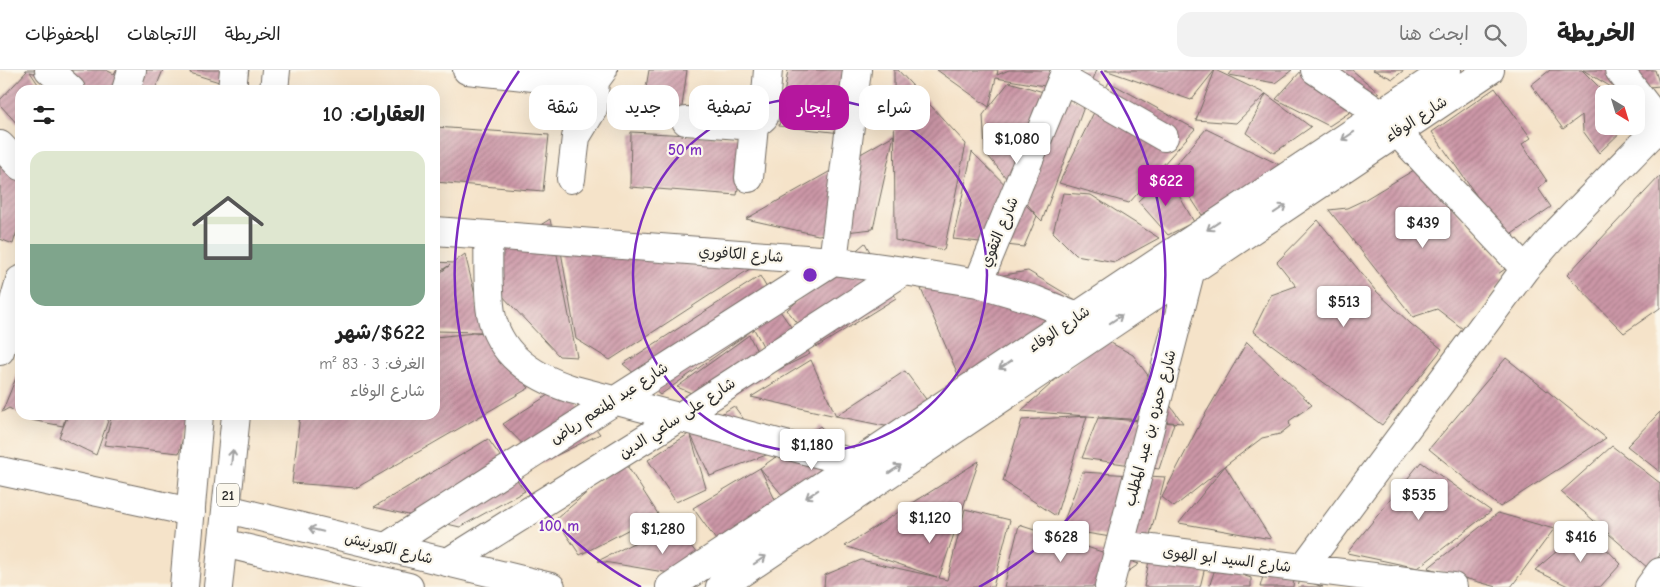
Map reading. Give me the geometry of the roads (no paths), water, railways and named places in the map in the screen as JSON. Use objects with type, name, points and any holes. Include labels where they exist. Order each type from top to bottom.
[{"type":"main road","points":[[49,70],[66,85]]},
{"type":"main road","points":[[74,85],[79,70]]},
{"type":"main road","points":[[128,85],[132,70]]},
{"type":"main road","points":[[232,85],[234,70]]},
{"type":"main road","points":[[274,85],[276,70]]},
{"type":"main road","points":[[467,70],[588,83],[599,76]]},
{"type":"main road","points":[[767,85],[768,70]]},
{"type":"main road","points":[[833,261],[856,70]]},
{"type":"main road","points":[[1315,70],[1389,122],[1525,269]]},
{"type":"main road","points":[[1406,97],[1426,70]]},
{"type":"main road","name":"شارع الوفاء","points":[[670,587],[858,464],[1085,326],[1191,269],[1389,122],[1406,97],[1447,70]]},
{"type":"main road","name":"شارع الوفاء","points":[[720,587],[1085,326],[1389,122],[1490,70]]},
{"type":"main road","points":[[1303,568],[1525,269],[1558,231],[1660,125],[1619,70]]},
{"type":"main road","points":[[1064,75],[1164,137]]},
{"type":"main road","name":"شارع التقوي","points":[[978,283],[1064,75]]},
{"type":"main road","points":[[571,179],[576,137],[593,108],[599,76]]},
{"type":"main road","points":[[749,178],[754,130]]},
{"type":"main road","points":[[0,145],[15,161]]},
{"type":"main road","name":"شارع الكافوري","points":[[440,231],[833,261],[904,271],[978,283],[1035,300],[1085,326]]},
{"type":"main road","points":[[488,235],[491,314],[502,340],[520,363],[543,380],[678,418],[858,464]]},
{"type":"main road","name":"شارع عبد المنعم رياض","points":[[386,547],[833,261]]},
{"type":"main road","name":"شارع حمزه بن عبد المطلب","points":[[1109,587],[1191,269]]},
{"type":"main road","name":"شارع على ساعي الدين","points":[[448,562],[678,418],[904,271]]},
{"type":"main road","points":[[0,273],[15,278]]},
{"type":"main road","points":[[0,351],[15,298]]},
{"type":"main road","points":[[185,574],[199,420]]},
{"type":"main road","name":"21","points":[[219,581],[235,420]]},
{"type":"main road","points":[[0,471],[191,512]]},
{"type":"main road","name":"شارع الكورنيش","points":[[226,509],[551,587]]},
{"type":"main road","points":[[223,543],[409,587]]},
{"type":"main road","name":"شارع السيد ابو الهوى","points":[[1120,545],[1453,587]]},
{"type":"main road","points":[[1649,587],[1660,572]]}]
